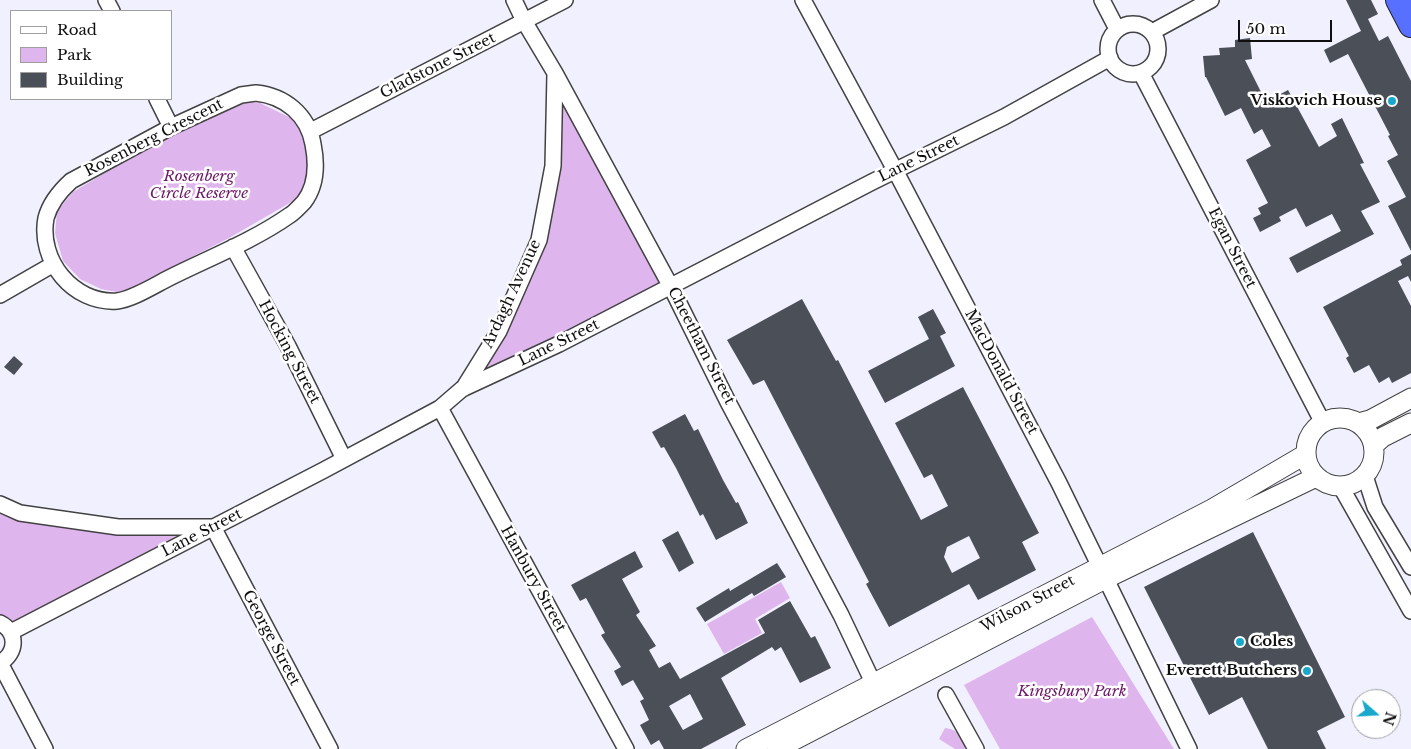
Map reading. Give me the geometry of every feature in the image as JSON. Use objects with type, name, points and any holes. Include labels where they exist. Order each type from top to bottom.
[{"type":"highway","points":[[1398,0],[1411,25]]},
{"type":"street","name":"Cheetham Street","points":[[514,0],[671,286],[728,402],[841,615],[877,690]]},
{"type":"street","name":"Gladstone Street","points":[[311,131],[565,0]]},
{"type":"street","name":"MacDonald Street","points":[[803,0],[895,170],[1059,484],[1189,749]]},
{"type":"street","points":[[1102,0],[1117,29]]},
{"type":"street","points":[[1152,32],[1211,0]]},
{"type":"street","points":[[1129,24],[1139,24],[1147,27],[1157,39],[1159,52],[1154,64],[1141,73],[1133,74],[1122,72],[1115,66],[1110,58],[1108,44],[1117,29],[1129,24]]},
{"type":"street","name":"Lane Street","points":[[6,627],[213,527],[440,408],[462,389],[559,344],[895,170],[1004,117],[1110,58]]},
{"type":"street","name":"Ardagh Avenue","points":[[462,389],[499,331],[539,240],[553,166],[555,73]]},
{"type":"street","name":"Egan Street","points":[[1141,73],[1323,423]]},
{"type":"street","name":"Rosenberg Crescent","points":[[256,92],[269,94],[287,102],[299,113],[311,131],[317,168],[305,200],[292,214],[233,246],[138,294],[119,301],[84,294],[74,288],[52,264],[46,245],[45,232],[52,202],[61,191],[71,181],[171,127],[241,95],[256,92]]},
{"type":"street","points":[[158,100],[171,127]]},
{"type":"street","name":"Hocking Street","points":[[233,246],[288,346],[344,459]]},
{"type":"street","points":[[0,295],[52,264]]},
{"type":"street","points":[[1358,423],[1370,420],[1411,398]]},
{"type":"street","name":"Hanbury Street","points":[[440,408],[626,749]]},
{"type":"street","points":[[1332,419],[1350,419],[1366,429],[1374,445],[1373,462],[1365,476],[1358,482],[1341,487],[1332,486],[1316,477],[1308,462],[1306,454],[1307,445],[1310,436],[1323,423],[1332,419]]},
{"type":"street","points":[[1374,445],[1383,437],[1411,423]]},
{"type":"street","name":"Wilson Street","points":[[777,749],[877,690],[1102,573],[1306,454]]},
{"type":"street","points":[[1365,476],[1375,507],[1411,567]]},
{"type":"street","name":"Wilson Street","points":[[1102,573],[1316,477]]},
{"type":"street","points":[[1341,487],[1411,611]]},
{"type":"street","points":[[0,504],[20,513],[118,527],[213,527]]},
{"type":"street","name":"George Street","points":[[213,527],[330,749]]},
{"type":"street","points":[[6,627],[14,638],[13,650],[0,663],[45,749]]},
{"type":"street","name":"Wilson Street","points":[[746,749],[877,690]]},
{"type":"street","points":[[946,695],[976,749]]},
{"type":"green space","points":[[555,73],[671,287],[462,389],[539,240]]},
{"type":"green space","name":"Rosenberg Circle Reserve","points":[[242,102],[260,103],[291,118],[304,135],[312,164],[300,197],[229,238],[122,293],[101,289],[80,279],[63,261],[55,233],[57,211],[73,192],[173,132]]},
{"type":"green space","points":[[0,508],[186,532],[0,628]]},
{"type":"green space","points":[[781,582],[790,598],[755,619],[762,633],[724,654],[707,624]]},
{"type":"green space","name":"Kingsbury Park","points":[[1092,617],[1174,749],[1000,749],[964,685]]},
{"type":"green space","points":[[945,728],[953,730],[958,734],[966,746],[964,749],[955,749],[939,739]]},
{"type":"building","points":[[1346,0],[1371,0],[1378,14],[1368,19],[1379,41],[1388,36],[1411,81],[1411,251],[1388,206],[1406,197],[1387,161],[1398,155],[1388,136],[1390,135],[1348,54],[1330,63],[1324,50],[1361,31]]},
{"type":"building","points":[[1250,38],[1252,59],[1245,60],[1266,102],[1288,90],[1319,147],[1337,136],[1331,124],[1342,118],[1364,163],[1360,164],[1380,202],[1361,211],[1374,234],[1297,273],[1289,258],[1341,231],[1332,214],[1306,227],[1296,208],[1279,217],[1281,221],[1260,232],[1253,218],[1261,214],[1258,208],[1268,203],[1246,160],[1271,146],[1262,129],[1254,134],[1241,108],[1225,116],[1205,77],[1203,56],[1220,55],[1219,48],[1235,47],[1235,40]]},
{"type":"building","points":[[1411,254],[1411,282],[1408,276],[1398,281],[1411,306],[1411,373],[1392,383],[1389,377],[1379,383],[1369,365],[1354,373],[1346,358],[1349,356],[1323,307],[1402,265],[1400,260]]},
{"type":"building","points":[[802,299],[836,361],[838,360],[921,520],[948,506],[932,474],[924,478],[895,423],[963,387],[1039,533],[1022,542],[1036,570],[978,600],[969,584],[889,627],[866,584],[869,582],[764,380],[753,385],[727,340]],"holes":[[[969,536],[980,558],[952,573],[944,557],[947,547]]]},
{"type":"building","points":[[933,309],[946,333],[940,336],[955,366],[885,403],[868,371],[929,339],[918,317]]},
{"type":"building","points":[[14,356],[23,364],[14,375],[4,367]]},
{"type":"building","points":[[685,414],[694,431],[698,429],[723,480],[736,503],[738,502],[748,523],[716,540],[703,514],[700,516],[664,447],[661,448],[652,432]]},
{"type":"building","points":[[678,531],[694,563],[679,572],[662,540]]},
{"type":"building","name":"Coles","points":[[1253,532],[1345,717],[1317,731],[1326,749],[1268,749],[1242,697],[1209,715],[1144,587]]},
{"type":"building","points":[[635,551],[643,567],[622,579],[640,612],[636,615],[656,646],[649,650],[659,668],[670,662],[680,679],[765,633],[758,620],[790,601],[811,638],[815,636],[831,668],[800,683],[781,647],[775,651],[772,647],[721,678],[746,725],[701,749],[664,749],[659,740],[651,745],[640,725],[649,720],[640,701],[644,699],[633,680],[622,686],[614,671],[621,667],[601,635],[605,633],[586,598],[580,601],[571,585]],"holes":[[[690,694],[703,719],[683,730],[669,706]]]},
{"type":"building","points":[[777,563],[786,577],[754,596],[752,593],[705,622],[696,608],[729,588],[730,591]]},
{"type":"place","name":"Viskovich House","points":[[1392,101]]},
{"type":"place","name":"Coles","points":[[1240,642]]},
{"type":"place","name":"Everett Butchers","points":[[1307,671]]}]
